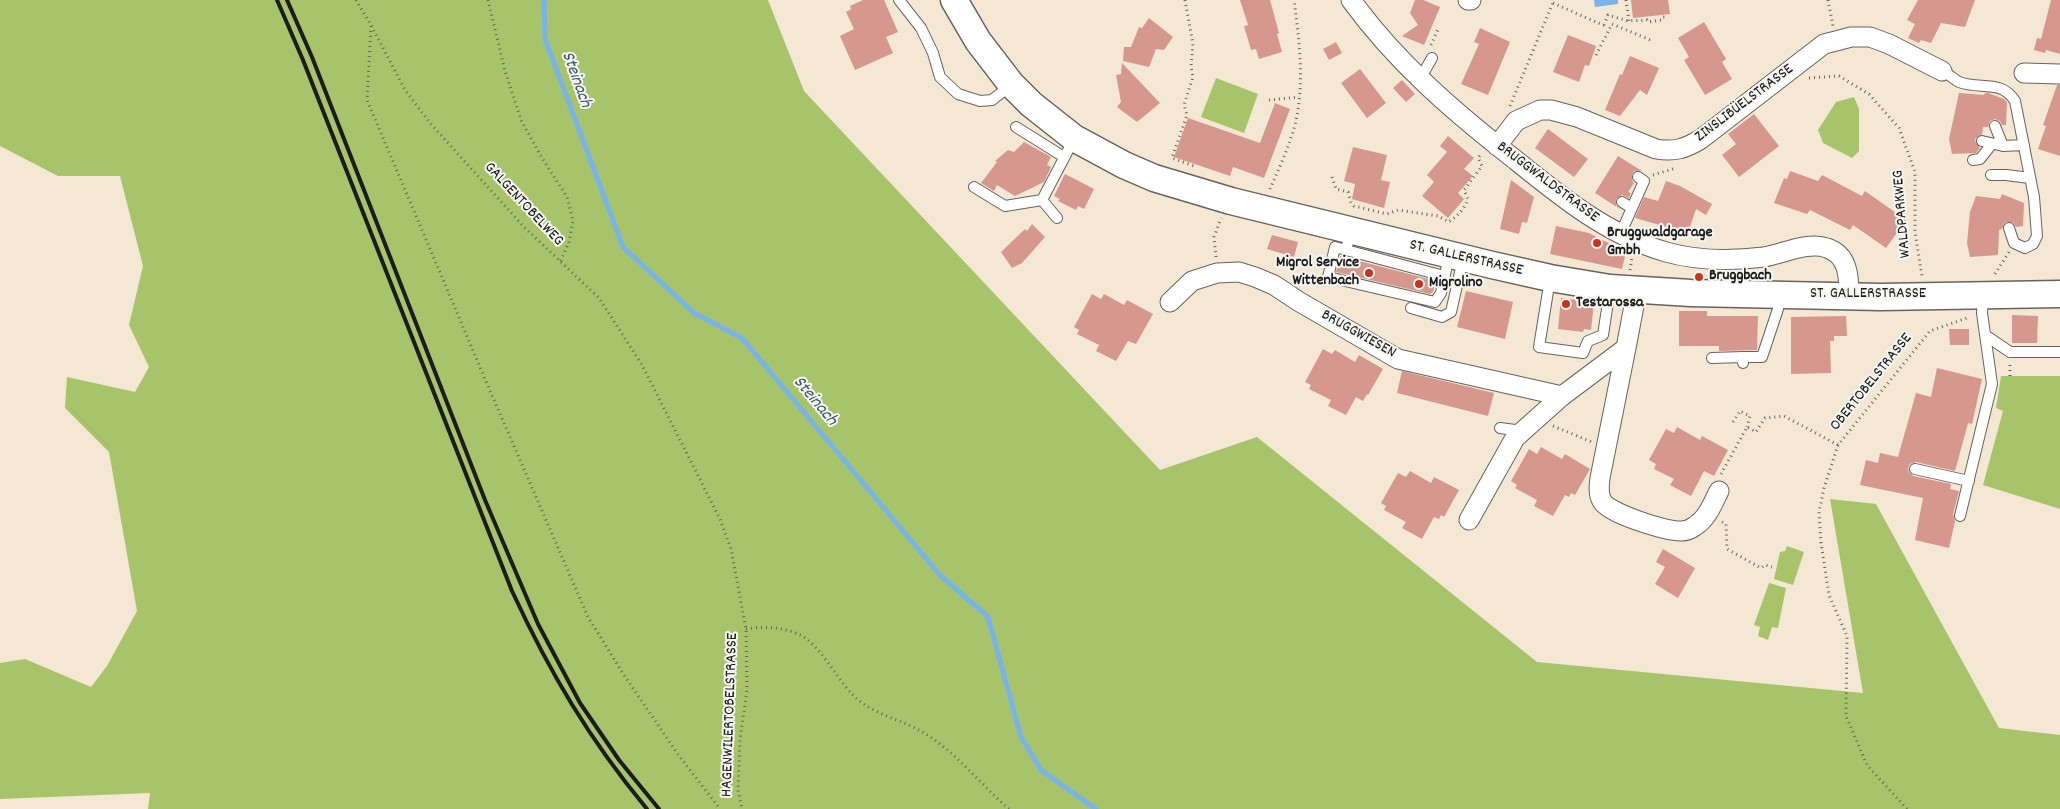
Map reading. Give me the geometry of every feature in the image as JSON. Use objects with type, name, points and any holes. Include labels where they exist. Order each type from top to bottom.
[{"type":"main road","name":"ST. GALLERSTRASSE","points":[[954,0],[978,41],[1011,84],[1069,148],[1154,178],[1231,201],[1348,241],[1452,263],[1610,288],[1636,290],[1890,297],[2060,294]]},
{"type":"street","name":"BRUGGWALDSTRASSE","points":[[1351,0],[1379,37],[1420,79],[1497,146],[1568,202],[1608,229],[1668,253],[1710,259],[1727,260],[1765,257],[1818,246],[1828,248],[1837,253],[1847,268],[1849,295]]},
{"type":"street","name":"ZINSLIBÜELSTRASSE","points":[[1497,146],[1516,121],[1540,110],[1551,110],[1577,117],[1656,149],[1669,151],[1684,149],[1701,140],[1824,44],[1851,38],[1870,37],[1889,44],[1942,71]]},
{"type":"street","points":[[2024,73],[2060,74]]},
{"type":"street","name":"BRUGGWIESEN","points":[[1170,302],[1192,281],[1217,273],[1239,272],[1255,276],[1274,285],[1398,359],[1543,394],[1562,396]]},
{"type":"street","points":[[1636,290],[1600,478],[1599,492],[1602,502],[1609,509],[1619,513],[1673,530],[1683,531],[1702,522],[1719,491]]},
{"type":"street","points":[[1469,520],[1515,438],[1562,396],[1626,348]]},
{"type":"lane","points":[[899,0],[921,28],[933,52],[940,77],[958,94],[980,101],[992,100],[1011,84]]},
{"type":"lane","points":[[1420,79],[1432,58]]},
{"type":"lane","points":[[1942,71],[1951,75],[1957,81],[2003,88],[2010,93],[2015,102],[2034,198],[2037,236],[2033,244],[2025,248],[2014,243],[2009,228]]},
{"type":"lane","points":[[1995,126],[1998,145]]},
{"type":"lane","points":[[1016,127],[1069,148],[1042,200]]},
{"type":"lane","points":[[1982,141],[1998,145],[2024,145]]},
{"type":"lane","points":[[1973,160],[1980,159],[1998,145]]},
{"type":"lane","points":[[1991,175],[2030,178]]},
{"type":"lane","points":[[1620,234],[1644,181],[1638,177]]},
{"type":"lane","points":[[974,187],[1004,206],[1042,200]]},
{"type":"lane","points":[[1042,200],[1057,218]]},
{"type":"lane","points":[[1622,202],[1632,208]]},
{"type":"lane","points":[[1348,241],[1335,247],[1328,277],[1435,302],[1441,293],[1452,263]]},
{"type":"lane","points":[[1411,308],[1442,317],[1451,312],[1452,263]]},
{"type":"lane","points":[[1550,278],[1539,347],[1583,353],[1588,341],[1603,335],[1610,288]]},
{"type":"lane","points":[[1712,358],[1743,360],[1762,356],[1778,309],[1780,295]]},
{"type":"lane","points":[[1960,516],[1992,384],[1985,335],[1985,296]]},
{"type":"lane","points":[[1985,335],[2010,352],[2060,352]]},
{"type":"lane","points":[[1500,428],[1523,431]]},
{"type":"lane","points":[[1915,469],[1969,481]]},
{"type":"path","name":"GALGENTOBELWEG","points":[[356,0],[405,90],[430,123],[524,227],[599,298],[642,365],[674,425]]},
{"type":"path","points":[[488,0],[505,71],[521,120],[567,197],[573,221],[569,242],[560,262]]},
{"type":"path","points":[[1185,0],[1193,44],[1191,67],[1193,77],[1184,105],[1187,115],[1172,158],[1199,168]]},
{"type":"path","points":[[1268,196],[1288,146],[1299,96],[1300,59],[1294,0]]},
{"type":"path","points":[[1626,0],[1629,21]]},
{"type":"path","points":[[1828,0],[1836,41]]},
{"type":"path","points":[[1512,102],[1553,2],[1610,28]]},
{"type":"path","points":[[1604,25],[1608,15],[1629,21],[1648,20],[1648,22],[1668,17]]},
{"type":"path","points":[[1596,55],[1612,24],[1654,41]]},
{"type":"path","points":[[371,25],[367,100],[588,617],[640,698],[720,809]]},
{"type":"path","name":"WALDPARKWEG","points":[[1793,67],[1803,79],[1839,76],[1869,94],[1900,128],[1915,172],[1915,232],[1922,281]]},
{"type":"path","points":[[1269,100],[1299,96]]},
{"type":"path","points":[[1332,177],[1336,189],[1348,192],[1354,206],[1387,214],[1398,210],[1438,216],[1449,222],[1465,208],[1468,199],[1464,190],[1482,166],[1478,158]]},
{"type":"path","points":[[1217,273],[1214,237],[1223,213]]},
{"type":"path","points":[[1985,296],[2014,243]]},
{"type":"path","name":"OBERTOBELSTRASSE","points":[[1907,809],[1867,765],[1846,716],[1846,636],[1829,595],[1821,542],[1819,512],[1824,488],[1838,445],[1930,331],[1985,296]]},
{"type":"path","points":[[1719,491],[1719,479],[1747,427],[1750,416],[1740,410],[1733,422]]},
{"type":"path","points":[[1747,427],[1756,432],[1765,418],[1784,416],[1838,445]]},
{"type":"path","name":"HAGENWILERTOBELSTRASSE","points":[[674,425],[720,519],[731,549],[746,629],[747,690],[740,740],[738,790],[742,809]]},
{"type":"path","points":[[1550,426],[1599,445]]},
{"type":"path","points":[[1726,524],[1727,550],[1761,568],[1765,564],[1772,567]]},
{"type":"path","points":[[746,629],[768,626],[800,634],[815,646],[838,679],[868,708],[924,732],[954,754],[1009,809]]},
{"type":"green space","points":[[0,0],[768,0],[804,91],[1160,470],[1257,437],[1537,662],[1863,693],[1830,499],[1876,504],[1999,728],[2060,735],[2060,809],[148,809],[150,793],[0,799],[0,663],[25,659],[91,687],[107,666],[137,611],[109,452],[65,408],[67,377],[135,392],[149,367],[129,325],[143,266],[120,176],[58,176],[0,146]]},
{"type":"green space","points":[[1216,78],[1258,94],[1244,133],[1201,117]]},
{"type":"green space","points":[[1854,97],[1859,109],[1859,151],[1852,158],[1823,143],[1818,130],[1836,102]]},
{"type":"green space","points":[[2001,376],[2060,376],[2060,509],[1983,485],[2003,411],[1996,408]]},
{"type":"green space","points":[[1787,546],[1804,552],[1793,585],[1774,579],[1780,552],[1785,551]]},
{"type":"green space","points":[[1769,583],[1786,588],[1778,628],[1772,627],[1768,640],[1758,636],[1760,627],[1754,625]]},
{"type":"water","points":[[1594,0],[1618,0],[1618,4],[1595,7]]},
{"type":"building","points":[[863,0],[884,0],[898,32],[886,37],[893,53],[855,70],[840,36],[854,29],[846,12],[851,9],[850,6]]},
{"type":"building","points":[[1240,0],[1270,0],[1282,52],[1259,59],[1256,49],[1251,50],[1244,26],[1248,25]]},
{"type":"building","points":[[1415,0],[1423,0],[1440,7],[1424,45],[1402,36],[1418,25],[1410,13]]},
{"type":"building","points":[[1631,0],[1668,0],[1670,14],[1633,18]]},
{"type":"building","points":[[1918,0],[1975,0],[1965,27],[1941,23],[1931,43],[1921,40],[1919,43],[1908,38],[1915,24],[1907,20]]},
{"type":"building","points":[[2051,0],[2060,0],[2060,54],[2046,50],[2045,53],[2034,50],[2037,38],[2041,39]]},
{"type":"building","points":[[1149,18],[1173,37],[1164,50],[1156,49],[1149,67],[1123,61],[1124,47],[1131,47],[1139,27],[1142,28]]},
{"type":"building","points":[[1704,22],[1726,59],[1722,62],[1732,79],[1705,95],[1684,60],[1689,57],[1678,38]]},
{"type":"building","points":[[1480,28],[1510,42],[1488,95],[1461,84],[1479,44],[1474,42]]},
{"type":"building","points":[[1568,35],[1596,46],[1589,66],[1585,65],[1579,82],[1553,72]]},
{"type":"building","points":[[1336,42],[1342,53],[1329,60],[1323,49]]},
{"type":"building","points":[[1630,56],[1659,68],[1647,95],[1640,90],[1620,116],[1605,110],[1620,74],[1622,75]]},
{"type":"building","points":[[1122,63],[1160,103],[1137,122],[1117,107],[1121,102],[1116,75],[1121,74]]},
{"type":"building","points":[[1360,69],[1386,103],[1367,118],[1341,83]]},
{"type":"building","points":[[1402,80],[1415,94],[1406,102],[1393,88]]},
{"type":"building","points":[[2057,85],[2060,85],[2060,156],[2038,149],[2046,126],[2043,125]]},
{"type":"building","points":[[1959,93],[1984,95],[1988,93],[2007,102],[2006,125],[2002,125],[2000,121],[1995,119],[1990,121],[1988,127],[1983,127],[1982,134],[1975,139],[1980,148],[1976,153],[1952,154],[1949,139]]},
{"type":"building","points":[[1275,103],[1290,109],[1264,178],[1233,167],[1230,176],[1174,157],[1188,118],[1260,143]]},
{"type":"building","points":[[1754,114],[1779,146],[1739,177],[1722,155],[1736,144],[1728,134]]},
{"type":"building","points":[[1548,129],[1588,159],[1574,177],[1535,148]]},
{"type":"building","points":[[1448,136],[1474,158],[1464,169],[1473,176],[1458,193],[1464,199],[1448,218],[1422,196],[1434,182],[1427,175],[1447,152],[1440,146]]},
{"type":"building","points":[[1024,142],[1051,157],[1047,165],[1051,167],[1044,182],[1015,196],[997,185],[994,191],[981,183],[997,162],[995,161],[1008,150],[1014,152]]},
{"type":"building","points":[[1353,147],[1387,155],[1381,180],[1390,182],[1384,208],[1352,199],[1355,184],[1344,181]]},
{"type":"building","points":[[1618,156],[1642,171],[1635,171],[1632,174],[1634,183],[1628,192],[1631,193],[1629,198],[1622,195],[1616,199],[1616,206],[1623,211],[1595,193]]},
{"type":"building","points":[[1790,171],[1818,181],[1822,175],[1862,196],[1865,191],[1906,220],[1886,248],[1853,225],[1850,230],[1810,210],[1807,214],[1774,203],[1784,178],[1787,179]]},
{"type":"building","points":[[1065,174],[1094,189],[1084,209],[1078,206],[1076,210],[1058,201],[1060,199],[1054,196]]},
{"type":"building","points":[[1511,180],[1534,197],[1527,223],[1522,222],[1519,234],[1500,229]]},
{"type":"building","points":[[1666,181],[1680,186],[1712,204],[1706,215],[1696,209],[1688,233],[1635,218],[1644,197],[1658,201]]},
{"type":"building","points":[[2002,194],[2024,203],[2023,226],[2016,227],[2013,223],[2006,222],[2004,224],[2002,229],[1999,230],[1998,255],[1970,257],[1967,243],[1970,212],[1976,196],[2000,199]]},
{"type":"building","points":[[1032,224],[1045,237],[1022,263],[1012,268],[1001,252],[1025,229],[1027,231]]},
{"type":"building","points":[[1556,226],[1589,233],[1626,252],[1622,269],[1550,254]]},
{"type":"building","points":[[1272,235],[1298,242],[1294,257],[1267,249]]},
{"type":"building","points":[[1340,256],[1436,281],[1433,292],[1430,294],[1336,272]]},
{"type":"building","points":[[1466,291],[1513,302],[1505,339],[1457,327]]},
{"type":"building","points":[[1092,294],[1101,299],[1104,294],[1124,305],[1127,300],[1153,314],[1136,344],[1128,341],[1116,361],[1096,351],[1099,345],[1077,334],[1079,330],[1074,327]]},
{"type":"building","points":[[1561,298],[1594,302],[1591,330],[1584,329],[1583,332],[1558,329]]},
{"type":"building","points":[[1679,311],[1707,311],[1707,316],[1758,316],[1757,350],[1719,351],[1719,346],[1679,346]]},
{"type":"building","points":[[2012,315],[2038,316],[2037,343],[2012,343]]},
{"type":"building","points":[[1846,316],[1847,336],[1834,336],[1834,341],[1830,341],[1831,373],[1791,374],[1791,317]]},
{"type":"building","points":[[1949,329],[1969,329],[1969,345],[1950,345]]},
{"type":"building","points":[[1323,349],[1332,354],[1335,350],[1355,362],[1359,355],[1383,369],[1368,395],[1363,401],[1356,397],[1346,415],[1328,406],[1331,400],[1309,389],[1311,385],[1305,382]]},
{"type":"building","points":[[1937,368],[1982,379],[1972,424],[1968,423],[1955,471],[1916,462],[1910,464],[1908,468],[1913,476],[1951,484],[1950,489],[1959,491],[1953,514],[1955,521],[1949,548],[1915,540],[1923,498],[1860,485],[1866,460],[1878,463],[1880,453],[1898,457],[1916,393],[1931,397]]},
{"type":"building","points":[[1402,371],[1494,393],[1488,416],[1397,393]]},
{"type":"building","points":[[1677,427],[1700,440],[1702,436],[1728,450],[1714,476],[1704,471],[1691,496],[1670,485],[1674,479],[1654,469],[1656,464],[1649,460],[1666,429],[1674,433]]},
{"type":"building","points":[[1541,447],[1562,459],[1565,454],[1590,469],[1575,495],[1571,493],[1569,497],[1565,495],[1553,516],[1534,506],[1537,500],[1515,488],[1517,485],[1511,481],[1529,449],[1537,454]]},
{"type":"building","points":[[1410,471],[1431,483],[1434,477],[1459,490],[1444,517],[1441,515],[1439,519],[1434,517],[1422,539],[1402,528],[1406,522],[1384,510],[1386,506],[1381,503],[1398,473],[1406,477]]},
{"type":"building","points":[[1663,549],[1695,568],[1678,598],[1655,584],[1665,567],[1656,562]]},
{"type":"waterway","name":"Steinach","points":[[544,0],[545,39],[623,247],[694,313],[742,338],[939,574],[988,617],[1021,737],[1041,770],[1096,809]]},
{"type":"railway","points":[[277,0],[303,60],[512,591],[541,650],[572,704],[607,757],[647,809]]},
{"type":"railway","points":[[287,0],[312,57],[485,500],[538,624],[580,703],[619,760],[659,809]]},
{"type":"place","name":"Bruggwaldgarage Gmbh","points":[[1597,243]]},
{"type":"place","name":"Migrol Service Wittenbach","points":[[1369,273]]},
{"type":"place","name":"Bruggbach","points":[[1699,277]]},
{"type":"place","name":"Migrolino","points":[[1419,284]]},
{"type":"place","name":"Testarossa","points":[[1566,304]]}]
